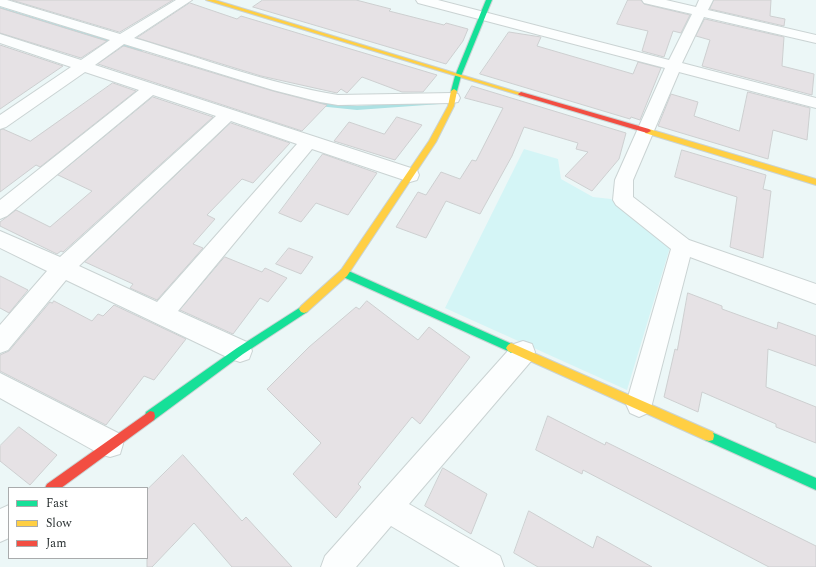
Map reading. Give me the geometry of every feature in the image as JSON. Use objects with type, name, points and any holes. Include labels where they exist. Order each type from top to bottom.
[{"type":"street","points":[[0,123],[122,40],[185,0]]},
{"type":"street","points":[[209,0],[458,76],[648,130],[816,182]]},
{"type":"street","points":[[423,0],[816,103]]},
{"type":"street","points":[[52,487],[110,444],[240,352],[299,314],[344,273],[432,142],[451,106],[458,76],[490,0]]},
{"type":"street","points":[[649,0],[703,6],[816,39]]},
{"type":"street","points":[[0,2],[122,40],[320,97],[362,101],[452,98]]},
{"type":"street","points":[[703,6],[674,65],[648,130],[624,180],[623,200],[682,246],[816,294]]},
{"type":"street","points":[[0,38],[410,174]]},
{"type":"street","points":[[0,55],[19,44]]},
{"type":"street","points":[[0,211],[152,88]]},
{"type":"street","points":[[0,342],[63,268],[228,114]]},
{"type":"street","points":[[161,314],[309,141]]},
{"type":"street","points":[[0,239],[240,352]]},
{"type":"street","points":[[639,404],[682,246]]},
{"type":"street","points":[[344,273],[816,484]]},
{"type":"street","points":[[336,567],[523,352]]},
{"type":"street","points":[[0,386],[110,444]]},
{"type":"street","points":[[387,508],[489,567]]},
{"type":"street","points":[[0,527],[8,521]]},
{"type":"shaded area","points":[[524,149],[558,159],[561,179],[593,197],[611,199],[671,244],[627,390],[445,308]]},
{"type":"building","points":[[12,0],[173,0],[120,32]]},
{"type":"building","points":[[263,0],[356,0],[391,9],[389,11],[444,25],[446,23],[468,29],[463,41],[446,64],[253,7]]},
{"type":"building","points":[[628,0],[641,0],[644,4],[690,15],[681,33],[673,31],[664,57],[642,51],[648,31],[617,24]]},
{"type":"building","points":[[714,0],[771,0],[770,16],[785,19],[784,26],[710,9]]},
{"type":"building","points":[[190,3],[237,19],[241,16],[437,75],[423,92],[402,92],[362,77],[347,93],[341,89],[337,93],[261,76],[137,38]]},
{"type":"building","points":[[0,8],[107,41],[81,58],[0,33]]},
{"type":"building","points":[[705,19],[784,37],[782,66],[814,74],[812,95],[702,66],[710,40],[696,36]]},
{"type":"building","points":[[509,32],[541,37],[537,46],[633,74],[638,62],[661,68],[640,120],[631,117],[630,119],[480,74]]},
{"type":"building","points":[[0,45],[63,66],[0,109]]},
{"type":"building","points":[[124,46],[273,91],[327,105],[302,131],[98,64]]},
{"type":"building","points":[[113,83],[136,91],[40,167],[36,165],[0,192],[0,130],[3,129],[30,141]]},
{"type":"building","points":[[472,86],[626,133],[619,159],[592,191],[565,176],[588,152],[576,149],[578,143],[524,127],[512,156],[480,214],[446,201],[426,238],[396,227],[418,192],[426,195],[441,172],[460,179],[472,160],[476,161],[503,108],[465,98]]},
{"type":"building","points":[[748,92],[810,108],[807,140],[773,130],[768,159],[658,126],[671,94],[698,102],[694,116],[739,131]]},
{"type":"building","points":[[153,97],[213,117],[63,252],[61,251],[57,254],[0,226],[0,222],[16,210],[50,227],[92,191],[58,175]]},
{"type":"building","points":[[397,117],[422,125],[395,160],[334,141],[349,122],[384,134]]},
{"type":"building","points":[[231,123],[290,143],[253,183],[242,179],[207,215],[215,219],[193,244],[203,248],[157,300],[130,288],[133,284],[85,262]]},
{"type":"building","points":[[682,150],[766,175],[763,189],[771,191],[763,258],[730,247],[737,197],[675,177]]},
{"type":"building","points":[[323,154],[377,173],[348,215],[316,203],[301,222],[279,213]]},
{"type":"building","points":[[289,248],[313,257],[301,274],[276,264]]},
{"type":"building","points":[[225,257],[262,272],[265,268],[287,278],[268,302],[260,298],[233,334],[180,310]]},
{"type":"building","points":[[0,276],[28,290],[9,313],[0,308]]},
{"type":"building","points":[[688,293],[722,306],[722,309],[777,329],[778,322],[816,336],[816,366],[768,349],[766,387],[816,407],[816,443],[776,427],[776,424],[702,392],[698,412],[664,397],[675,349],[677,350]]},
{"type":"building","points":[[54,301],[92,321],[98,314],[103,316],[114,305],[186,339],[154,380],[144,376],[106,425],[0,371],[0,355],[9,351],[50,302],[52,303]]},
{"type":"building","points":[[367,301],[418,340],[429,327],[470,357],[420,424],[412,417],[358,484],[361,487],[336,518],[293,474],[321,443],[267,389],[309,347],[356,307],[359,309]]},
{"type":"building","points":[[548,416],[605,445],[606,442],[816,546],[816,567],[769,567],[583,470],[582,474],[536,450]]},
{"type":"building","points":[[19,427],[57,455],[30,485],[0,461],[0,446]]},
{"type":"building","points":[[183,455],[242,521],[246,517],[292,567],[232,567],[194,523],[152,567],[147,567],[148,489]]},
{"type":"building","points":[[443,468],[487,494],[471,534],[425,506]]},
{"type":"building","points":[[529,511],[593,548],[597,536],[652,567],[538,567],[514,553]]},
{"type":"waterway","points":[[0,8],[140,51]]},
{"type":"waterway","points":[[318,104],[357,108],[438,103]]},
{"type":"traffic: fast","points":[[454,91],[458,76],[489,0]]},
{"type":"traffic: fast","points":[[344,273],[511,348]]},
{"type":"traffic: fast","points":[[150,416],[240,351],[304,309]]},
{"type":"traffic: fast","points":[[709,436],[816,484]]},
{"type":"traffic: slow","points":[[209,0],[521,94]]},
{"type":"traffic: slow","points":[[304,309],[344,273],[432,142],[451,106],[454,91]]},
{"type":"traffic: slow","points":[[647,131],[816,182]]},
{"type":"traffic: slow","points":[[511,348],[709,436]]},
{"type":"traffic: jam","points":[[521,94],[647,131]]},
{"type":"traffic: jam","points":[[52,487],[150,416]]}]
